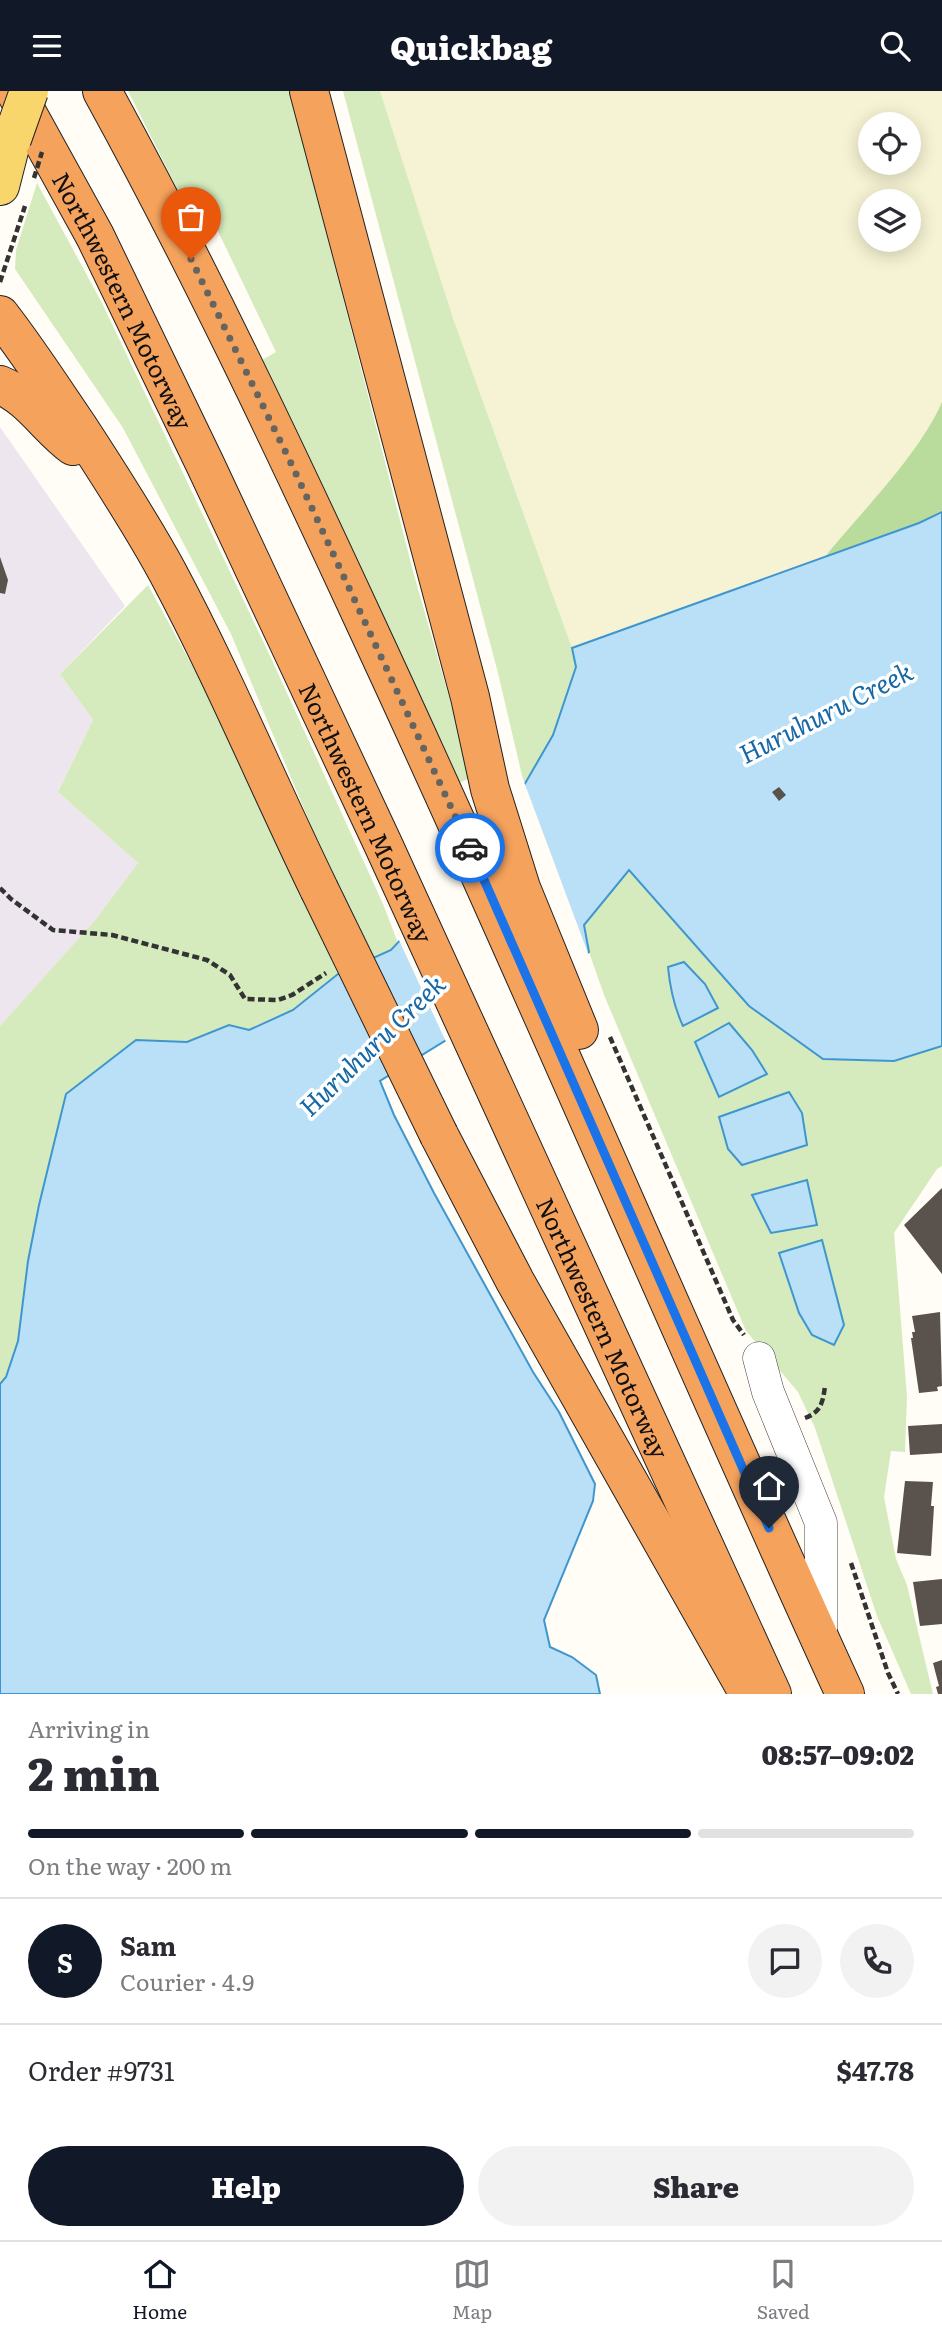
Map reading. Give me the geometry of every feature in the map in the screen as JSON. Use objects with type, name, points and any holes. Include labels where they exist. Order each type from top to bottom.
[{"type":"highway","name":"Northwestern Motorway","points":[[15,91],[100,248],[205,464],[382,842],[772,1694]]},
{"type":"highway","points":[[102,91],[154,185],[264,406],[452,808],[558,1015],[737,1459],[845,1694]]},
{"type":"highway","points":[[309,91],[470,697],[489,789],[558,1015]]},
{"type":"highway","points":[[0,315],[106,470],[169,575],[226,689],[319,890],[514,1281],[749,1694]]},
{"type":"highway","points":[[0,384],[27,402],[58,435],[106,470]]},
{"type":"main road","points":[[22,189],[6,148],[29,91]]},
{"type":"lane","points":[[760,1358],[768,1392],[821,1523],[821,1642]]},
{"type":"path","points":[[0,282],[22,189]]},
{"type":"path","points":[[0,888],[53,930],[112,935],[207,960],[230,975],[245,999],[278,1000],[292,995],[337,965]]},
{"type":"path","points":[[799,1420],[814,1415],[822,1405],[825,1386]]},
{"type":"shaded area","points":[[380,91],[942,91],[942,512],[919,523],[572,648],[454,321]]},
{"type":"shaded area","points":[[0,427],[125,606],[60,674],[93,720],[58,792],[138,863],[95,920],[0,1026]]},
{"type":"green space","points":[[128,91],[290,91],[414,575],[472,777],[459,783],[262,360],[276,352],[204,202],[188,210]]},
{"type":"green space","points":[[343,91],[380,91],[454,321],[572,648],[919,523],[942,512],[524,784],[498,673]]},
{"type":"green space","points":[[37,183],[102,303],[271,658],[383,904],[398,943],[391,950],[370,960],[231,634],[123,428],[15,269],[16,250]]},
{"type":"green space","points":[[942,402],[942,512],[824,558],[904,463]]},
{"type":"green space","points":[[148,585],[216,709],[338,974],[335,1027],[0,1694],[0,1026],[95,920],[138,863],[58,792],[93,720],[60,674]]},
{"type":"green space","points":[[942,697],[942,1166],[937,1169],[894,1233],[907,1397],[905,1452],[891,1451],[884,1497],[896,1559],[907,1585],[933,1694],[911,1694],[877,1616],[815,1428],[798,1392],[746,1331],[604,995],[589,952],[584,925],[629,870]],"holes":[[[822,1241],[844,1325],[799,1313],[779,1253]]]},
{"type":"water","name":"Huruhuru Creek","points":[[942,512],[942,1046],[894,1061],[823,1059],[749,1006],[629,870],[584,925],[589,952],[380,1081],[394,1115],[434,1193],[533,1372],[559,1412],[595,1484],[593,1501],[544,1620],[550,1647],[572,1657],[596,1675],[600,1694],[0,1694],[0,1384],[6,1377],[18,1341],[28,1261],[66,1094],[136,1040],[187,1042],[229,1025],[249,1030],[293,1010],[338,974],[391,950],[489,846],[553,735],[576,667],[572,648],[919,523]]},
{"type":"water","points":[[684,962],[705,984],[718,1008],[683,1026],[673,997],[668,967]]},
{"type":"water","points":[[729,1023],[752,1050],[767,1074],[719,1097],[695,1042]]},
{"type":"water","points":[[789,1092],[802,1113],[807,1145],[742,1165],[728,1149],[719,1117]]},
{"type":"water","points":[[807,1180],[817,1225],[771,1233],[752,1195]]},
{"type":"water","points":[[822,1240],[844,1325],[834,1345],[812,1335],[799,1313],[779,1253]]},
{"type":"pier","points":[[523,779],[589,956],[447,1044],[398,938],[486,843]]},
{"type":"building","points":[[0,557],[8,580],[5,594],[0,593]]},
{"type":"building","points":[[779,787],[786,795],[779,801],[772,792]]},
{"type":"building","points":[[942,1188],[942,1274],[904,1225]]},
{"type":"building","points":[[940,1312],[942,1386],[937,1387],[938,1391],[919,1393],[911,1338],[912,1332],[915,1332],[912,1316]]},
{"type":"building","points":[[942,1424],[942,1453],[910,1455],[908,1426]]},
{"type":"building","points":[[905,1481],[933,1482],[931,1556],[897,1553]]},
{"type":"building","points":[[942,1579],[942,1624],[920,1626],[913,1582]]},
{"type":"building","points":[[942,1660],[942,1694],[938,1694],[936,1687],[939,1686],[933,1663]]},
{"type":"way so far","points":[[191,259],[290,461],[470,848]]},
{"type":"route","points":[[470,848],[769,1528]]}]
